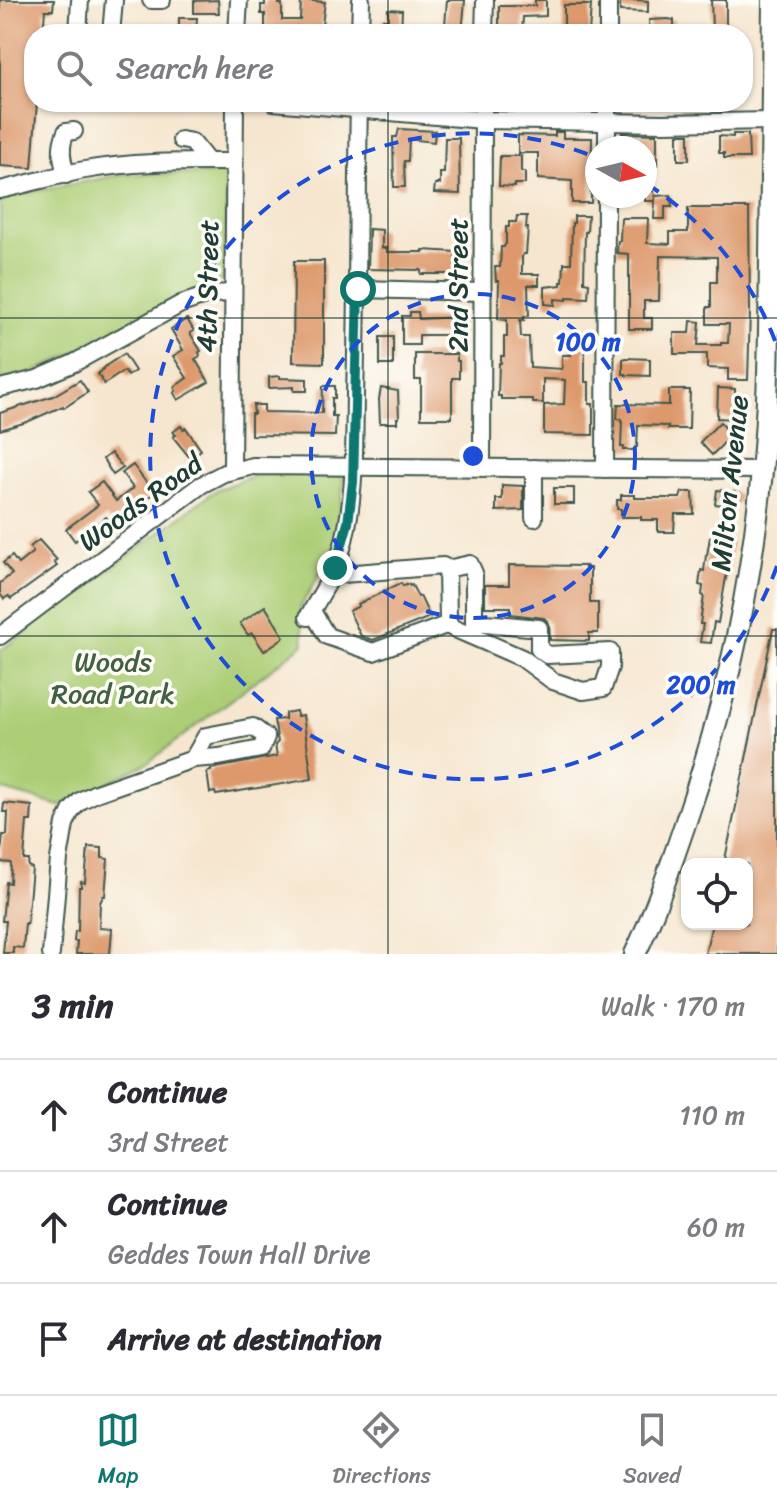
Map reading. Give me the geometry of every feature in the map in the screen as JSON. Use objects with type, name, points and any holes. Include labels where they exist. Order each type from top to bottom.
[{"type":"main road","name":"Milton Avenue","points":[[635,954],[675,855],[707,759],[741,620],[757,523],[768,386],[774,6]]},
{"type":"street","points":[[79,24],[80,0]]},
{"type":"street","points":[[112,24],[114,0]]},
{"type":"street","points":[[151,0],[162,0]]},
{"type":"street","points":[[238,24],[239,0]]},
{"type":"street","points":[[360,24],[361,0]]},
{"type":"street","points":[[484,24],[485,0]]},
{"type":"street","points":[[608,0],[608,24]]},
{"type":"street","name":"4th Street","points":[[232,470],[235,112]]},
{"type":"street","points":[[359,112],[353,482],[341,552],[310,614],[327,636],[373,652],[446,625],[474,630],[539,628],[541,661],[522,658],[474,630]]},
{"type":"street","points":[[412,112],[483,120],[607,123],[771,121]]},
{"type":"street","name":"2nd Street","points":[[482,468],[483,112]]},
{"type":"street","points":[[607,112],[607,136]]},
{"type":"street","points":[[66,175],[60,154],[62,141],[66,132],[74,131]]},
{"type":"street","points":[[181,140],[192,142],[208,162]]},
{"type":"street","points":[[0,190],[83,170],[157,162],[234,162]]},
{"type":"street","points":[[605,469],[606,208]]},
{"type":"street","points":[[358,289],[483,292]]},
{"type":"street","points":[[0,388],[37,379],[74,363],[181,304],[211,294],[232,293]]},
{"type":"street","name":"Woods Road","points":[[0,636],[201,485],[232,470],[253,466],[762,470]]},
{"type":"street","points":[[534,468],[534,518]]},
{"type":"street","points":[[331,575],[443,566],[447,569],[470,564],[474,573],[474,630]]},
{"type":"street","points":[[446,625],[447,569]]},
{"type":"street","points":[[51,954],[65,824],[80,801],[193,759],[261,749],[266,737],[253,727],[206,736],[193,759]]},
{"type":"green space","points":[[125,174],[227,174],[224,279],[27,376],[0,380],[0,198]]},
{"type":"green space","name":"Woods Road Park","points":[[344,473],[338,542],[300,608],[304,644],[146,764],[60,806],[0,789],[0,651],[216,490],[258,474]]},
{"type":"building","points":[[0,0],[54,0],[53,10],[45,10],[44,24],[24,24],[24,112],[36,112],[32,168],[0,166]]},
{"type":"building","points":[[218,0],[219,13],[194,13],[194,1]]},
{"type":"building","points":[[265,0],[279,0],[282,20],[300,20],[301,0],[325,2],[322,24],[265,24],[261,5],[265,5]]},
{"type":"building","points":[[447,0],[465,0],[463,24],[445,24]]},
{"type":"building","points":[[535,0],[546,0],[546,16],[523,17],[523,24],[499,24],[499,6],[535,6]]},
{"type":"building","points":[[711,0],[726,0],[726,24],[712,24]]},
{"type":"building","points":[[620,1],[648,1],[648,12],[620,11]]},
{"type":"building","points":[[564,5],[591,5],[590,24],[564,24]]},
{"type":"building","points":[[388,9],[402,10],[401,24],[383,24],[383,19],[388,19]]},
{"type":"building","points":[[179,18],[197,18],[196,24],[179,24]]},
{"type":"building","points":[[668,19],[674,20],[674,24],[649,24],[649,20]]},
{"type":"building","points":[[399,129],[435,131],[434,142],[409,139],[408,161],[404,161],[405,187],[394,187],[393,137],[397,137]]},
{"type":"building","points":[[555,132],[563,132],[563,138],[585,138],[585,203],[572,203],[572,181],[538,179],[538,153],[518,153],[518,135],[555,136]]},
{"type":"building","points":[[622,133],[657,134],[657,136],[622,136]]},
{"type":"building","points":[[678,134],[689,134],[689,160],[678,160]]},
{"type":"building","points":[[733,134],[748,134],[749,158],[724,158],[724,153],[719,153],[719,136],[733,137]]},
{"type":"building","points":[[445,138],[459,138],[460,194],[434,193],[435,184],[440,184],[440,173],[444,173]]},
{"type":"building","points":[[500,156],[521,156],[525,184],[499,186]]},
{"type":"building","points":[[671,195],[672,207],[665,207],[665,219],[654,219],[657,196]]},
{"type":"building","points":[[688,208],[749,208],[748,380],[728,380],[728,369],[707,368],[707,354],[674,354],[674,333],[690,333],[691,321],[700,322],[698,345],[728,343],[729,324],[707,324],[711,282],[717,282],[717,257],[660,256],[659,301],[644,301],[644,318],[652,318],[652,329],[629,329],[629,254],[617,253],[621,218],[648,218],[647,243],[670,244],[670,232],[688,232]]},
{"type":"building","points":[[517,216],[527,216],[522,274],[539,274],[539,285],[528,285],[529,316],[520,320],[521,337],[529,337],[530,367],[562,369],[562,355],[571,355],[571,332],[585,332],[585,382],[589,382],[589,404],[593,404],[593,435],[544,434],[544,405],[564,404],[565,380],[543,379],[543,403],[533,403],[533,399],[501,399],[498,396],[499,363],[501,356],[504,356],[507,320],[498,319],[499,281],[496,281],[495,267],[500,267],[506,227],[509,227],[509,222],[516,222]]},
{"type":"building","points":[[574,216],[588,216],[584,282],[589,283],[588,298],[567,297],[567,300],[555,299],[555,305],[545,304],[545,287],[561,285],[564,263],[571,263]]},
{"type":"building","points":[[369,229],[382,230],[382,248],[387,248],[387,252],[456,252],[455,274],[368,269]]},
{"type":"building","points":[[294,261],[324,261],[324,363],[293,362]]},
{"type":"building","points":[[410,312],[418,312],[419,319],[462,317],[462,335],[419,335],[419,345],[402,345],[402,316],[410,316]]},
{"type":"building","points":[[187,319],[194,331],[190,333],[201,351],[195,359],[209,382],[178,400],[174,387],[187,378],[173,356],[183,350],[171,329]]},
{"type":"building","points":[[380,337],[393,337],[393,365],[380,365]]},
{"type":"building","points":[[124,354],[135,371],[128,376],[124,371],[104,384],[98,374]]},
{"type":"building","points":[[415,354],[457,354],[459,378],[452,378],[452,418],[421,418],[421,380],[415,380]]},
{"type":"building","points":[[623,359],[650,359],[650,376],[623,374]]},
{"type":"building","points":[[269,377],[307,379],[307,391],[294,391],[294,387],[269,388]]},
{"type":"building","points":[[80,380],[88,392],[64,408],[0,430],[0,413],[53,396]]},
{"type":"building","points":[[323,386],[335,386],[332,416],[336,416],[335,436],[251,435],[253,405],[264,405],[264,412],[322,413]]},
{"type":"building","points":[[381,388],[398,391],[397,423],[380,423]]},
{"type":"building","points":[[718,388],[735,389],[735,419],[717,418]]},
{"type":"building","points":[[669,390],[690,390],[689,429],[638,425],[637,447],[635,450],[623,450],[622,419],[617,419],[618,404],[669,405]]},
{"type":"building","points":[[720,422],[732,435],[712,455],[700,442]]},
{"type":"building","points":[[181,426],[186,428],[201,450],[190,458],[173,437],[176,435],[173,432]]},
{"type":"building","points":[[111,453],[123,468],[113,475],[103,459]]},
{"type":"building","points":[[133,465],[154,493],[112,524],[106,517],[75,541],[66,529],[98,505],[88,492],[102,482],[116,501],[133,488],[122,473]]},
{"type":"building","points":[[502,485],[523,486],[523,510],[496,511],[496,499],[502,499]]},
{"type":"building","points":[[554,488],[574,488],[574,504],[554,504]]},
{"type":"building","points":[[717,490],[739,494],[738,504],[715,504]]},
{"type":"building","points":[[682,492],[693,492],[694,514],[675,514],[674,532],[658,532],[658,520],[621,517],[621,509],[617,509],[617,500],[621,500],[621,495],[680,498]]},
{"type":"building","points":[[710,537],[731,541],[729,572],[711,643],[700,642],[704,596],[703,586],[699,585]]},
{"type":"building","points":[[39,540],[57,560],[54,562],[57,566],[11,599],[8,596],[4,599],[0,594],[0,583],[12,574],[3,563],[12,556],[18,564],[33,552],[30,547]]},
{"type":"building","points":[[509,565],[590,568],[590,603],[598,603],[598,633],[589,633],[589,641],[550,640],[549,623],[544,618],[510,614],[510,607],[485,607],[485,585],[509,585]]},
{"type":"building","points":[[401,583],[403,586],[412,585],[430,617],[373,640],[361,636],[349,611]]},
{"type":"building","points":[[265,606],[284,637],[264,651],[252,633],[248,635],[240,623]]},
{"type":"building","points":[[773,629],[777,629],[777,954],[705,954],[711,930],[753,930],[753,858],[725,858]]},
{"type":"building","points":[[296,711],[297,716],[303,715],[312,779],[216,795],[215,792],[210,793],[207,772],[211,769],[277,756],[274,720],[285,719],[285,713]]},
{"type":"building","points":[[4,803],[32,806],[31,821],[27,821],[24,860],[29,860],[28,866],[32,868],[27,923],[23,948],[13,947],[13,953],[3,953],[6,921],[2,921],[11,863],[0,862],[3,835],[7,835],[8,812],[3,812]]},
{"type":"building","points":[[88,847],[102,848],[102,858],[108,859],[99,928],[112,929],[110,954],[76,954],[77,941],[74,941],[75,931],[78,931],[79,887],[81,882],[85,883]]},
{"type":"route","points":[[335,568],[348,523],[353,482],[358,289]]}]
